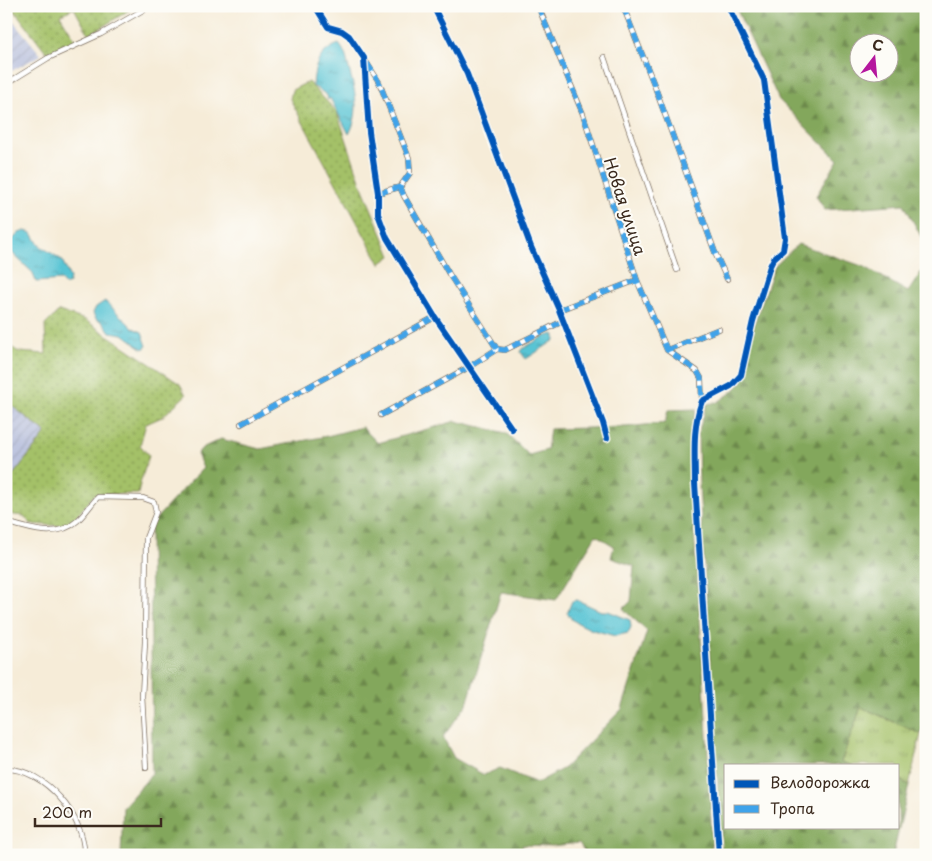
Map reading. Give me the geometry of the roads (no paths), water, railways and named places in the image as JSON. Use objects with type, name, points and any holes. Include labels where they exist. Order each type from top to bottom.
[{"type":"street","points":[[6,84],[48,58],[101,34],[150,6]]},
{"type":"street","points":[[315,6],[328,27],[342,31],[349,36],[379,82],[409,158],[410,173],[400,186],[378,193]]},
{"type":"street","points":[[432,6],[467,74],[531,247],[563,321],[603,423],[607,438]]},
{"type":"street","name":"Новая улица","points":[[538,6],[583,114],[637,280],[666,350]]},
{"type":"street","points":[[623,6],[727,279]]},
{"type":"street","points":[[702,401],[731,386],[740,375],[752,321],[770,266],[774,258],[783,250],[785,238],[764,80],[728,6]]},
{"type":"street","points":[[604,57],[677,270]]},
{"type":"street","points":[[364,58],[369,132],[378,193],[378,214],[387,238],[435,317],[512,429]]},
{"type":"street","points":[[400,186],[449,274],[497,348],[505,350],[563,321]]},
{"type":"street","points":[[558,310],[637,280]]},
{"type":"street","points":[[241,424],[435,317]]},
{"type":"street","points":[[666,350],[719,329]]},
{"type":"street","points":[[381,415],[469,367],[497,348]]},
{"type":"street","points":[[666,350],[697,371],[701,378],[702,401],[698,413],[695,436],[695,483],[719,855]]},
{"type":"street","points":[[6,522],[42,531],[54,531],[64,529],[77,521],[98,497],[143,498],[154,502],[156,512],[146,538],[145,642],[142,696],[146,768]]},
{"type":"street","points":[[6,768],[17,768],[41,779],[58,795],[77,822],[84,847],[84,855]]},
{"type":"water","points":[[339,44],[346,58],[356,104],[355,119],[349,134],[330,98],[328,100],[327,95],[313,86],[316,66],[322,55]]},
{"type":"water","points":[[25,231],[32,233],[39,245],[62,260],[70,278],[69,283],[65,285],[61,280],[36,282],[33,273],[9,250],[9,243],[19,233]]},
{"type":"water","points":[[105,301],[133,328],[142,332],[147,346],[143,349],[123,334],[110,332],[103,322],[96,319],[93,313],[96,307]]},
{"type":"water","points":[[555,335],[555,340],[526,359],[520,351],[543,337]]},
{"type":"water","points":[[577,600],[601,611],[608,611],[630,620],[631,627],[628,633],[615,636],[590,629],[574,621],[567,613],[572,601]]}]
